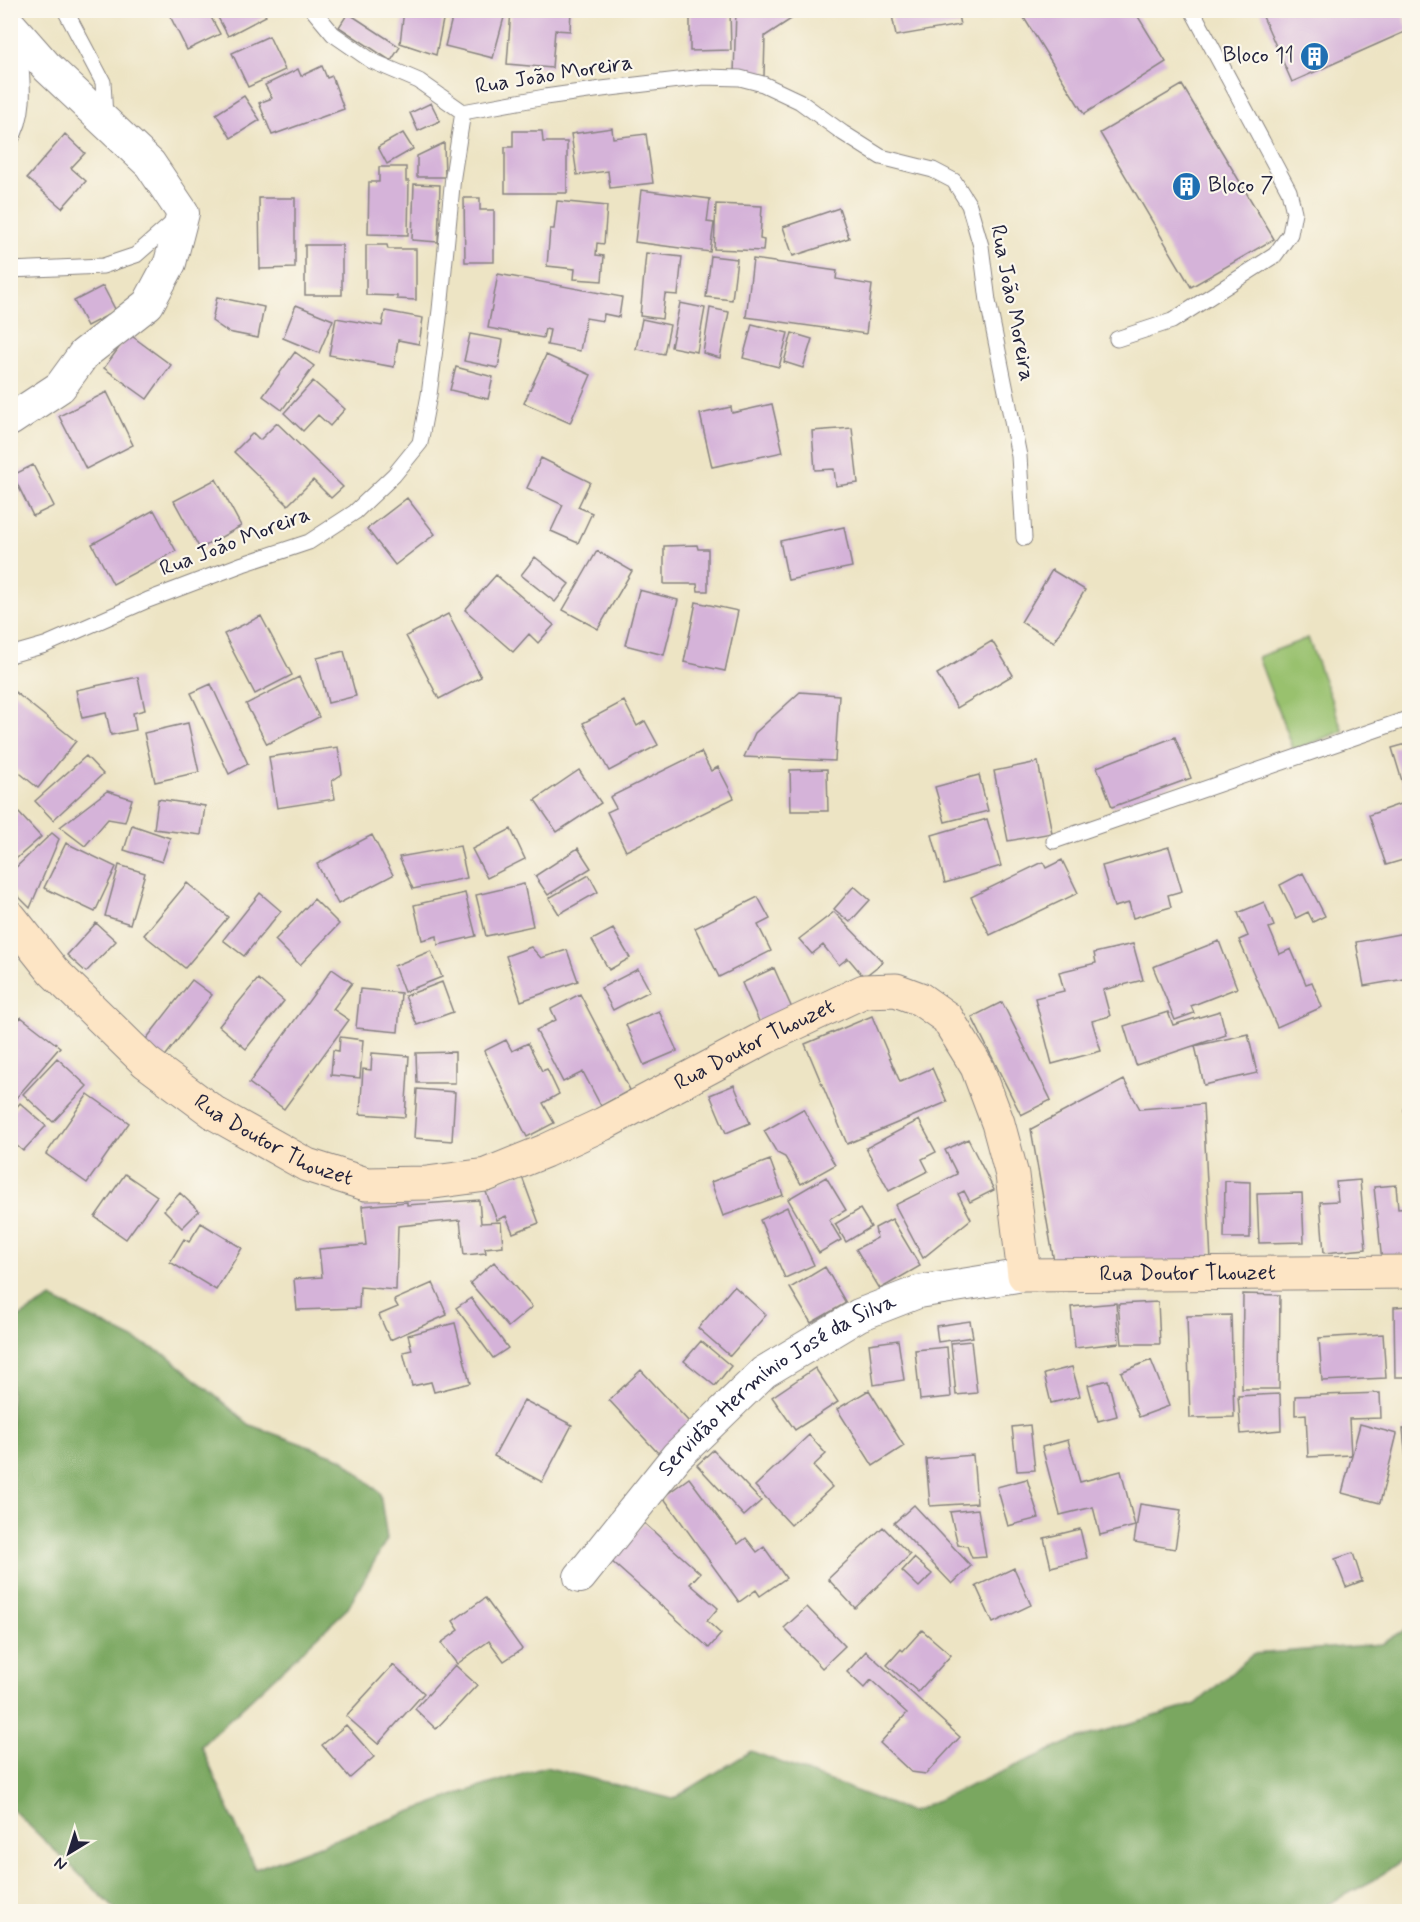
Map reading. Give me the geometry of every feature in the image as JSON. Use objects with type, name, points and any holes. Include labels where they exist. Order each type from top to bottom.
[{"type":"street","points":[[10,420],[60,387],[84,354],[148,303],[170,263],[183,213],[150,164],[47,67],[15,30]]},
{"type":"street","name":"Rua Doutor Thouzet","points":[[10,916],[53,971],[146,1062],[216,1114],[307,1166],[366,1184],[427,1183],[486,1175],[546,1151],[603,1124],[766,1038],[864,992],[896,990],[921,999],[947,1018],[977,1067],[998,1123],[1012,1175],[1024,1275],[1410,1272]]},
{"type":"street","name":"Servidão Herminio José da Silva","points":[[580,1577],[677,1456],[764,1372],[859,1315],[918,1292],[1024,1275]]},
{"type":"lane","points":[[65,10],[103,82],[105,123]]},
{"type":"lane","points":[[313,10],[333,34],[372,62],[419,81],[463,112]]},
{"type":"lane","points":[[1117,339],[1172,321],[1275,255],[1290,234],[1294,212],[1289,191],[1192,10]]},
{"type":"lane","points":[[10,141],[16,132],[23,105],[15,30]]},
{"type":"lane","name":"Rua João Moreira","points":[[10,655],[45,645],[148,600],[309,542],[355,512],[394,475],[420,443],[429,395],[453,176],[463,112],[545,97],[704,77],[740,78],[763,84],[799,101],[881,157],[933,170],[954,181],[969,205],[981,246],[988,301],[1019,456],[1024,538]]},
{"type":"lane","points":[[10,270],[103,266],[135,255],[183,213]]},
{"type":"lane","points":[[1054,842],[1410,718]]},
{"type":"green space","points":[[1308,638],[1343,731],[1293,750],[1258,657]]},
{"type":"green space","points":[[51,1298],[168,1356],[250,1425],[343,1459],[380,1493],[387,1539],[348,1608],[201,1746],[255,1869],[461,1793],[545,1767],[673,1799],[751,1751],[911,1812],[1074,1740],[1196,1704],[1253,1654],[1382,1644],[1409,1627],[1409,1855],[1374,1880],[1313,1912],[117,1911],[11,1808],[11,1322]]},
{"type":"building","points":[[171,10],[207,10],[220,34],[187,50],[168,12]]},
{"type":"building","points":[[214,10],[262,10],[266,16],[228,36]]},
{"type":"building","points":[[404,10],[422,10],[444,15],[436,55],[400,43]]},
{"type":"building","points":[[454,10],[506,10],[493,58],[445,46]]},
{"type":"building","points":[[511,10],[571,10],[570,31],[555,30],[552,68],[507,64]]},
{"type":"building","points":[[690,10],[730,10],[731,50],[690,51]]},
{"type":"building","points":[[736,10],[805,10],[765,36],[764,76],[734,74]]},
{"type":"building","points":[[891,10],[957,10],[960,25],[896,36]]},
{"type":"building","points":[[1019,10],[1134,10],[1166,62],[1084,114]]},
{"type":"building","name":"Bloco 11","points":[[1260,10],[1400,10],[1409,30],[1292,82]]},
{"type":"building","points":[[348,13],[400,47],[391,61],[339,27]]},
{"type":"building","points":[[269,36],[285,70],[248,87],[232,53]]},
{"type":"building","points":[[322,66],[327,78],[332,76],[344,109],[272,135],[259,103],[272,98],[265,85],[298,69],[301,76]]},
{"type":"building","name":"Bloco 7","points":[[1182,85],[1274,239],[1191,287],[1100,133]]},
{"type":"building","points":[[244,96],[260,120],[231,138],[216,114]]},
{"type":"building","points":[[431,103],[440,121],[418,131],[410,113]]},
{"type":"building","points":[[612,128],[613,138],[646,134],[653,183],[610,188],[608,171],[577,175],[571,134]]},
{"type":"building","points":[[513,131],[542,131],[543,142],[567,142],[567,193],[505,193],[505,147],[513,147]]},
{"type":"building","points":[[403,133],[413,149],[387,164],[378,147]]},
{"type":"building","points":[[65,134],[85,153],[71,168],[86,181],[62,208],[27,178]]},
{"type":"building","points":[[444,143],[445,177],[417,177],[417,156]]},
{"type":"building","points":[[379,167],[406,167],[406,181],[409,181],[408,235],[368,234],[369,182],[379,182]]},
{"type":"building","points":[[414,184],[440,185],[438,242],[412,240]]},
{"type":"building","points":[[641,190],[710,199],[707,222],[714,223],[710,252],[635,242]]},
{"type":"building","points":[[259,198],[295,198],[295,268],[260,269]]},
{"type":"building","points":[[464,198],[480,198],[480,210],[494,210],[494,262],[465,262]]},
{"type":"building","points":[[557,201],[607,206],[604,244],[597,243],[596,255],[604,256],[602,281],[574,279],[575,269],[547,266],[550,229],[554,229]]},
{"type":"building","points":[[716,204],[762,206],[760,239],[764,240],[763,251],[714,249]]},
{"type":"building","points":[[839,208],[849,238],[793,256],[783,227]]},
{"type":"building","points":[[305,245],[342,245],[342,295],[305,295]]},
{"type":"building","points":[[366,245],[387,245],[388,249],[416,249],[416,300],[397,299],[397,296],[366,295]]},
{"type":"building","points":[[646,253],[682,257],[678,295],[665,294],[662,319],[640,316]]},
{"type":"building","points":[[711,256],[737,259],[732,300],[706,297]]},
{"type":"building","points":[[753,259],[837,271],[836,279],[872,285],[866,334],[746,317]]},
{"type":"building","points":[[498,274],[622,297],[619,317],[604,314],[603,321],[586,318],[580,351],[547,345],[550,330],[545,329],[543,338],[488,328]]},
{"type":"building","points":[[103,286],[116,311],[87,326],[74,301]]},
{"type":"building","points":[[217,297],[264,307],[258,338],[228,332],[212,321]]},
{"type":"building","points":[[680,303],[705,308],[697,352],[671,347]]},
{"type":"building","points":[[296,305],[333,320],[319,353],[283,338]]},
{"type":"building","points":[[710,308],[729,312],[720,358],[703,353]]},
{"type":"building","points":[[385,311],[423,318],[419,344],[398,340],[394,367],[329,355],[336,318],[382,326]]},
{"type":"building","points":[[642,319],[670,325],[664,354],[636,349]]},
{"type":"building","points":[[752,324],[788,333],[779,367],[743,358]]},
{"type":"building","points":[[792,333],[812,339],[803,368],[784,362]]},
{"type":"building","points":[[129,334],[171,365],[147,399],[104,368]]},
{"type":"building","points":[[470,334],[503,340],[498,368],[464,361]]},
{"type":"building","points":[[295,352],[314,366],[282,410],[263,396]]},
{"type":"building","points":[[546,355],[591,375],[570,423],[524,403]]},
{"type":"building","points":[[456,367],[493,377],[488,399],[450,390]]},
{"type":"building","points":[[313,381],[345,409],[330,426],[318,415],[303,431],[284,413]]},
{"type":"building","points":[[107,392],[133,445],[86,469],[59,416]]},
{"type":"building","points":[[772,404],[783,452],[712,467],[700,414],[731,407],[732,413]]},
{"type":"building","points":[[277,423],[343,487],[331,498],[313,480],[288,505],[234,452],[253,433],[260,440]]},
{"type":"building","points":[[852,428],[858,483],[836,486],[834,469],[815,470],[812,431]]},
{"type":"building","points":[[541,458],[590,482],[578,507],[592,513],[578,543],[551,531],[563,505],[527,488]]},
{"type":"building","points":[[33,465],[54,506],[33,516],[13,475]]},
{"type":"building","points":[[216,479],[241,526],[200,549],[174,501]]},
{"type":"building","points":[[407,498],[435,534],[395,565],[367,529]]},
{"type":"building","points":[[154,510],[176,551],[113,584],[92,544]]},
{"type":"building","points":[[844,527],[852,567],[788,580],[780,541]]},
{"type":"building","points":[[697,545],[698,549],[708,549],[708,591],[698,591],[697,584],[664,584],[664,546]]},
{"type":"building","points":[[597,551],[632,571],[598,629],[563,610]]},
{"type":"building","points":[[535,557],[569,584],[555,602],[521,575]]},
{"type":"building","points":[[1052,570],[1085,590],[1054,642],[1021,622]]},
{"type":"building","points":[[496,575],[554,625],[538,643],[529,634],[513,652],[465,610]]},
{"type":"building","points":[[639,590],[678,600],[664,655],[625,645]]},
{"type":"building","points":[[696,602],[738,611],[725,671],[684,662]]},
{"type":"building","points":[[448,614],[481,677],[439,699],[406,636]]},
{"type":"building","points":[[261,616],[292,675],[255,694],[224,634]]},
{"type":"building","points":[[992,641],[1013,675],[957,708],[937,674]]},
{"type":"building","points":[[344,651],[356,696],[328,703],[317,658]]},
{"type":"building","points":[[138,677],[145,710],[133,713],[136,730],[111,735],[106,713],[82,718],[76,690]]},
{"type":"building","points":[[299,677],[319,717],[267,744],[246,704]]},
{"type":"building","points":[[211,684],[248,764],[229,774],[191,693]]},
{"type":"building","points":[[10,688],[76,741],[38,788],[10,765]]},
{"type":"building","points":[[800,692],[839,695],[835,761],[744,757],[755,733]]},
{"type":"building","points":[[624,701],[637,726],[645,721],[658,745],[609,771],[583,723]]},
{"type":"building","points":[[188,723],[199,772],[155,782],[144,733]]},
{"type":"building","points":[[1175,737],[1191,778],[1112,807],[1097,767]]},
{"type":"building","points":[[1410,743],[1410,793],[1406,794],[1392,748]]},
{"type":"building","points":[[338,747],[342,774],[332,781],[335,799],[277,808],[269,757]]},
{"type":"building","points":[[701,752],[711,771],[718,767],[734,798],[626,851],[607,812],[616,808],[610,797]]},
{"type":"building","points":[[86,756],[103,774],[53,820],[35,801]]},
{"type":"building","points":[[1038,762],[1052,833],[1008,841],[994,771]]},
{"type":"building","points":[[827,769],[828,811],[791,811],[790,770]]},
{"type":"building","points":[[579,770],[601,803],[557,832],[535,800]]},
{"type":"building","points":[[979,775],[988,811],[945,822],[935,787]]},
{"type":"building","points":[[107,791],[132,799],[125,822],[108,819],[85,846],[60,827]]},
{"type":"building","points":[[158,799],[205,806],[201,835],[154,829]]},
{"type":"building","points":[[1406,802],[1410,812],[1410,858],[1386,865],[1369,815]]},
{"type":"building","points":[[18,812],[41,837],[10,864],[10,819]]},
{"type":"building","points":[[987,819],[1001,866],[945,883],[932,835]]},
{"type":"building","points":[[132,825],[170,838],[162,862],[124,850]]},
{"type":"building","points":[[511,829],[525,859],[487,878],[472,849]]},
{"type":"building","points":[[52,833],[59,839],[30,908],[10,888],[10,873]]},
{"type":"building","points":[[372,835],[393,875],[338,904],[317,864]]},
{"type":"building","points":[[66,843],[116,867],[95,912],[44,888]]},
{"type":"building","points":[[460,846],[467,878],[413,889],[399,857]]},
{"type":"building","points":[[1169,847],[1182,891],[1168,895],[1171,907],[1133,918],[1129,903],[1114,907],[1102,866]]},
{"type":"building","points":[[578,848],[591,868],[548,895],[535,876]]},
{"type":"building","points":[[1062,860],[1078,893],[990,935],[971,897],[1043,862],[1046,868]]},
{"type":"building","points":[[119,865],[145,873],[130,924],[105,916]]},
{"type":"building","points":[[1303,873],[1325,916],[1313,922],[1308,912],[1296,918],[1280,885]]},
{"type":"building","points":[[589,875],[598,892],[559,914],[549,898]]},
{"type":"building","points":[[187,883],[228,917],[185,968],[144,935]]},
{"type":"building","points":[[524,884],[533,926],[486,936],[476,895]]},
{"type":"building","points":[[854,886],[870,900],[850,922],[834,909]]},
{"type":"building","points":[[260,893],[281,911],[244,956],[223,940]]},
{"type":"building","points":[[465,893],[476,936],[438,945],[437,936],[422,940],[414,905]]},
{"type":"building","points":[[758,897],[770,919],[758,925],[771,951],[719,977],[695,928]]},
{"type":"building","points":[[314,899],[339,924],[300,965],[275,940]]},
{"type":"building","points":[[1264,902],[1274,926],[1269,928],[1280,954],[1291,949],[1306,984],[1312,982],[1322,1007],[1277,1027],[1239,940],[1248,936],[1238,913]]},
{"type":"building","points":[[834,912],[883,962],[864,977],[848,958],[839,965],[823,945],[812,954],[799,939]]},
{"type":"building","points":[[96,923],[116,941],[86,972],[67,955]]},
{"type":"building","points":[[613,929],[630,958],[609,970],[592,940]]},
{"type":"building","points":[[1410,932],[1410,978],[1364,986],[1356,942]]},
{"type":"building","points":[[1219,941],[1237,988],[1191,1006],[1194,1013],[1175,1020],[1153,967]]},
{"type":"building","points":[[1133,944],[1143,980],[1103,990],[1110,1016],[1092,1021],[1101,1051],[1052,1064],[1035,998],[1064,991],[1059,972],[1096,963],[1094,953]]},
{"type":"building","points":[[531,947],[541,958],[567,950],[578,981],[521,1001],[506,956]]},
{"type":"building","points":[[431,951],[442,977],[404,992],[394,966]]},
{"type":"building","points":[[774,968],[794,1013],[762,1028],[742,983]]},
{"type":"building","points":[[332,969],[352,983],[333,1009],[349,1020],[284,1109],[249,1083]]},
{"type":"building","points":[[638,969],[650,991],[613,1010],[601,988]]},
{"type":"building","points":[[258,979],[284,1001],[246,1049],[219,1026]]},
{"type":"building","points":[[192,980],[212,995],[160,1063],[140,1047]]},
{"type":"building","points":[[442,982],[453,1012],[417,1025],[405,996]]},
{"type":"building","points":[[360,989],[401,993],[398,1032],[356,1028]]},
{"type":"building","points":[[580,994],[630,1090],[601,1106],[583,1072],[563,1082],[536,1030],[556,1020],[551,1009]]},
{"type":"building","points":[[1002,1002],[1051,1100],[1021,1115],[972,1017]]},
{"type":"building","points":[[659,1011],[677,1051],[644,1065],[626,1025]]},
{"type":"building","points":[[1220,1011],[1226,1035],[1136,1065],[1124,1026],[1168,1012],[1173,1025]]},
{"type":"building","points":[[872,1016],[900,1082],[932,1068],[947,1102],[847,1144],[805,1044]]},
{"type":"building","points":[[21,1017],[60,1047],[10,1105],[10,1031]]},
{"type":"building","points":[[1248,1034],[1257,1073],[1204,1085],[1195,1046]]},
{"type":"building","points":[[340,1037],[363,1040],[360,1078],[331,1075],[333,1050],[339,1051]]},
{"type":"building","points":[[506,1040],[512,1051],[528,1043],[542,1071],[547,1069],[559,1094],[543,1103],[554,1123],[527,1137],[484,1051]]},
{"type":"building","points":[[455,1052],[455,1083],[417,1083],[416,1053]]},
{"type":"building","points":[[372,1053],[409,1056],[405,1117],[360,1114],[363,1069],[371,1070]]},
{"type":"building","points":[[57,1058],[87,1086],[53,1122],[23,1094]]},
{"type":"building","points":[[1124,1080],[1140,1109],[1203,1104],[1211,1261],[1054,1262],[1031,1129]]},
{"type":"building","points":[[734,1085],[750,1123],[726,1133],[710,1095]]},
{"type":"building","points":[[417,1089],[455,1092],[452,1141],[414,1138]]},
{"type":"building","points":[[88,1094],[129,1123],[87,1183],[46,1154]]},
{"type":"building","points":[[20,1103],[46,1126],[23,1151],[10,1140],[10,1115]]},
{"type":"building","points":[[1410,1108],[1410,1130],[1408,1130],[1404,1109]]},
{"type":"building","points":[[803,1109],[835,1165],[801,1184],[785,1157],[777,1153],[764,1131]]},
{"type":"building","points":[[919,1120],[936,1152],[922,1159],[928,1171],[889,1191],[866,1148]]},
{"type":"building","points":[[968,1139],[994,1190],[970,1202],[964,1191],[958,1194],[971,1219],[923,1258],[895,1205],[957,1174],[945,1150]]},
{"type":"building","points":[[770,1160],[783,1195],[723,1216],[711,1182]]},
{"type":"building","points":[[125,1174],[157,1196],[126,1239],[95,1217]]},
{"type":"building","points":[[521,1174],[539,1223],[513,1233],[506,1216],[497,1220],[484,1187]]},
{"type":"building","points":[[826,1177],[846,1210],[829,1220],[841,1240],[819,1253],[788,1199]]},
{"type":"building","points":[[1360,1180],[1366,1249],[1324,1253],[1320,1202],[1338,1201],[1336,1182]]},
{"type":"building","points":[[1225,1181],[1250,1182],[1250,1238],[1224,1238]]},
{"type":"building","points":[[1396,1185],[1398,1209],[1410,1208],[1410,1260],[1382,1262],[1374,1187]]},
{"type":"building","points":[[180,1193],[199,1211],[182,1228],[164,1210]]},
{"type":"building","points":[[1302,1193],[1304,1242],[1259,1243],[1257,1194]]},
{"type":"building","points":[[479,1200],[481,1223],[501,1222],[503,1246],[485,1248],[486,1253],[464,1255],[460,1220],[398,1226],[396,1290],[360,1287],[359,1308],[297,1310],[294,1279],[322,1277],[319,1249],[366,1245],[362,1206]]},
{"type":"building","points":[[787,1207],[814,1265],[785,1278],[760,1220]]},
{"type":"building","points":[[860,1209],[871,1227],[846,1242],[835,1224]]},
{"type":"building","points":[[892,1219],[920,1266],[880,1289],[856,1249],[877,1238],[875,1228]]},
{"type":"building","points":[[201,1223],[242,1248],[216,1290],[170,1262],[184,1239],[189,1242]]},
{"type":"building","points":[[494,1262],[532,1307],[508,1327],[470,1283]]},
{"type":"building","points":[[825,1267],[846,1303],[811,1323],[790,1288]]},
{"type":"building","points":[[433,1283],[447,1315],[390,1340],[379,1315],[398,1307],[394,1300]]},
{"type":"building","points":[[734,1286],[766,1315],[730,1356],[698,1328]]},
{"type":"building","points":[[1243,1294],[1280,1295],[1279,1389],[1242,1389]]},
{"type":"building","points":[[471,1298],[508,1348],[493,1358],[456,1308]]},
{"type":"building","points":[[1158,1302],[1160,1344],[1122,1344],[1118,1304]]},
{"type":"building","points":[[1116,1303],[1119,1343],[1075,1348],[1071,1307]]},
{"type":"building","points":[[1410,1306],[1410,1377],[1395,1377],[1394,1307]]},
{"type":"building","points":[[1231,1315],[1234,1417],[1190,1418],[1187,1316]]},
{"type":"building","points":[[970,1321],[973,1337],[938,1342],[936,1326]]},
{"type":"building","points":[[455,1323],[470,1383],[434,1392],[431,1382],[412,1386],[403,1352],[412,1350],[408,1335]]},
{"type":"building","points":[[1383,1334],[1386,1378],[1322,1381],[1319,1338]]},
{"type":"building","points":[[898,1340],[904,1380],[874,1385],[869,1344]]},
{"type":"building","points":[[701,1341],[731,1366],[715,1386],[684,1361]]},
{"type":"building","points":[[971,1341],[977,1393],[956,1395],[951,1343]]},
{"type":"building","points":[[947,1347],[951,1397],[920,1400],[915,1350]]},
{"type":"building","points":[[1151,1360],[1169,1406],[1139,1417],[1121,1372]]},
{"type":"building","points":[[1072,1367],[1080,1396],[1051,1403],[1044,1374]]},
{"type":"building","points":[[815,1368],[838,1402],[795,1430],[772,1397]]},
{"type":"building","points":[[641,1370],[690,1423],[658,1453],[609,1400]]},
{"type":"building","points":[[1108,1380],[1117,1416],[1098,1421],[1088,1385]]},
{"type":"building","points":[[869,1390],[904,1446],[873,1466],[837,1409]]},
{"type":"building","points":[[1380,1393],[1381,1418],[1349,1419],[1351,1455],[1308,1457],[1306,1414],[1295,1415],[1295,1396]]},
{"type":"building","points":[[1280,1394],[1281,1430],[1241,1434],[1238,1396]]},
{"type":"building","points":[[524,1400],[572,1425],[542,1482],[494,1456]]},
{"type":"building","points":[[1360,1424],[1397,1434],[1380,1503],[1342,1493]]},
{"type":"building","points":[[1030,1425],[1035,1470],[1017,1471],[1012,1427]]},
{"type":"building","points":[[1410,1428],[1410,1480],[1408,1480],[1403,1429]]},
{"type":"building","points":[[809,1435],[826,1454],[813,1466],[832,1487],[791,1525],[755,1486]]},
{"type":"building","points":[[1068,1440],[1080,1482],[1121,1471],[1135,1526],[1100,1535],[1093,1507],[1060,1515],[1042,1447]]},
{"type":"building","points":[[713,1450],[761,1501],[744,1516],[697,1465]]},
{"type":"building","points":[[973,1455],[977,1503],[930,1506],[926,1459]]},
{"type":"building","points":[[689,1478],[738,1544],[746,1538],[757,1552],[764,1547],[786,1578],[760,1596],[756,1590],[739,1602],[663,1497]]},
{"type":"building","points":[[1027,1479],[1039,1518],[1008,1526],[997,1487]]},
{"type":"building","points":[[1140,1504],[1181,1510],[1175,1549],[1134,1542]]},
{"type":"building","points":[[914,1505],[971,1566],[952,1584],[894,1523]]},
{"type":"building","points":[[978,1509],[986,1557],[972,1558],[967,1546],[958,1545],[950,1512]]},
{"type":"building","points":[[644,1523],[700,1573],[690,1584],[718,1608],[707,1621],[721,1634],[709,1648],[611,1561]]},
{"type":"building","points":[[883,1527],[910,1555],[855,1608],[828,1579]]},
{"type":"building","points":[[1080,1529],[1087,1558],[1051,1567],[1044,1538]]},
{"type":"building","points":[[1353,1553],[1362,1581],[1346,1587],[1335,1559]]},
{"type":"building","points":[[914,1558],[932,1574],[919,1587],[902,1571]]},
{"type":"building","points":[[1014,1568],[1031,1605],[993,1623],[976,1586]]},
{"type":"building","points":[[485,1598],[522,1649],[504,1661],[489,1641],[457,1664],[441,1643],[459,1630],[453,1621]]},
{"type":"building","points":[[807,1607],[845,1646],[822,1668],[784,1628]]},
{"type":"building","points":[[922,1630],[951,1655],[918,1692],[887,1665]]},
{"type":"building","points":[[866,1651],[960,1737],[926,1774],[911,1772],[880,1743],[907,1713],[871,1680],[864,1688],[847,1672]]},
{"type":"building","points":[[393,1665],[424,1693],[378,1744],[346,1716]]},
{"type":"building","points":[[455,1665],[477,1685],[436,1729],[415,1709]]},
{"type":"building","points":[[346,1725],[374,1757],[350,1778],[322,1745]]},
{"type":"place","name":"Bloco 11","points":[[1315,56]]},
{"type":"place","name":"Bloco 7","points":[[1187,186]]}]
